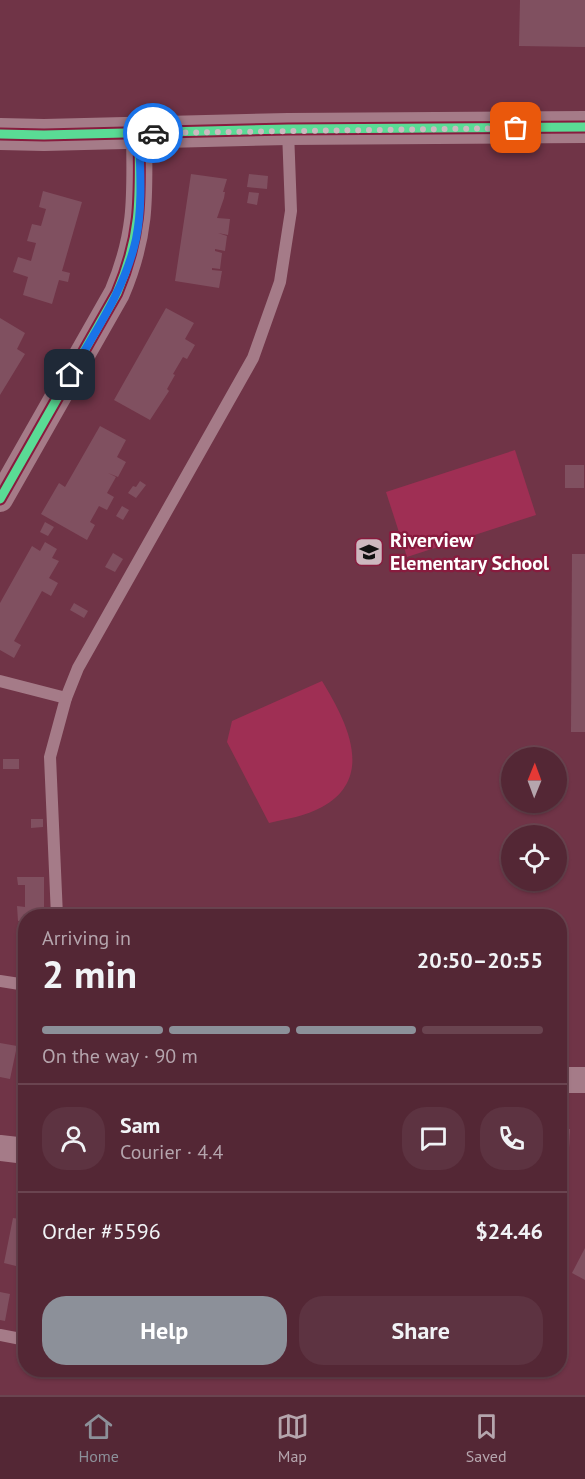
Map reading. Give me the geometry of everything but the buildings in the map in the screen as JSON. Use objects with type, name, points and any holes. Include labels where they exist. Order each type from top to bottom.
[{"type":"street","points":[[0,134],[585,127]]},
{"type":"street","points":[[0,499],[117,293],[129,267],[136,237],[140,202],[139,133]]},
{"type":"street","points":[[567,1080],[585,1080]]},
{"type":"street","points":[[0,1148],[18,1150]]},
{"type":"lane","points":[[57,909],[50,757],[66,698],[78,668],[253,358],[279,282],[288,231],[291,211],[288,129]]},
{"type":"lane","points":[[0,681],[66,698]]},
{"type":"lane","points":[[0,981],[18,984]]},
{"type":"lane","points":[[0,1335],[18,1338]]},
{"type":"shaded area","points":[[515,450],[536,515],[407,557],[386,492]]},
{"type":"shaded area","points":[[322,681],[347,730],[352,764],[348,780],[339,795],[322,807],[303,815],[269,823],[227,742],[232,721]]},
{"type":"cycle path","points":[[0,134],[585,127]]},
{"type":"cycle path","points":[[0,499],[117,293],[125,272],[138,215],[139,133]]},
{"type":"way so far","points":[[153,133],[288,129],[516,128]]},
{"type":"place","name":"Riverview Elementary School","points":[[369,552]]},
{"type":"route","points":[[70,375],[117,293],[129,267],[136,237],[140,202],[139,133],[153,133]]}]
